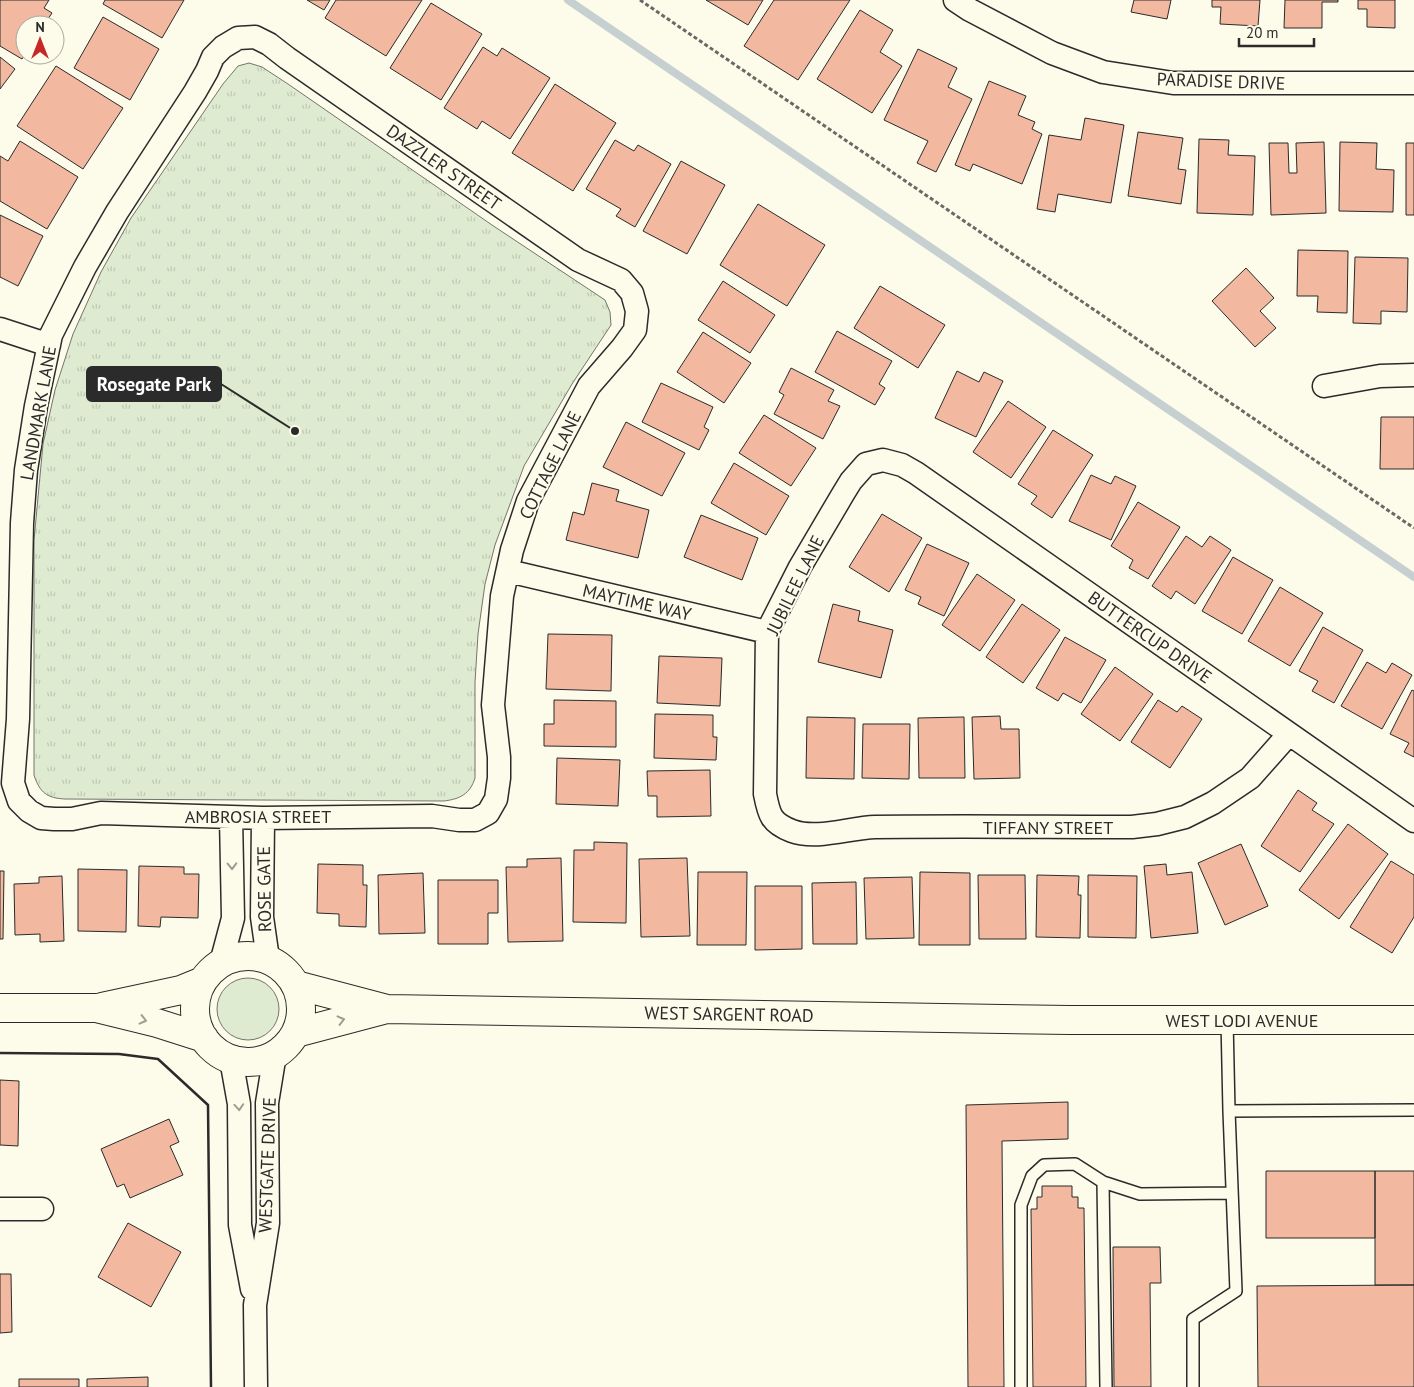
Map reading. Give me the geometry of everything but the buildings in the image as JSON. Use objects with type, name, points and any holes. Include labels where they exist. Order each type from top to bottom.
[{"type":"street","name":"PARADISE DRIVE","points":[[955,0],[1052,53],[1103,72],[1173,83],[1414,83]]},
{"type":"street","name":"DAZZLER STREET","points":[[238,38],[255,37],[270,44],[287,58],[578,260],[621,280],[632,293],[637,311]]},
{"type":"street","name":"LANDMARK LANE","points":[[29,810],[19,800],[13,782],[18,719],[22,523],[27,461],[51,335],[85,267],[117,212],[196,92],[213,57],[222,47],[238,38]]},
{"type":"street","name":"COTTAGE LANE","points":[[488,814],[496,799],[499,778],[493,705],[502,596],[512,550],[528,501],[589,386],[635,330],[637,311]]},
{"type":"street","points":[[0,330],[49,345]]},
{"type":"street","points":[[1324,386],[1380,376],[1414,375]]},
{"type":"street","name":"JUBILEE LANE","points":[[777,823],[769,813],[765,794],[767,632],[800,567],[847,488],[866,464],[883,460]]},
{"type":"street","name":"BUTTERCUP DRIVE","points":[[883,460],[902,465],[916,473],[1414,821]]},
{"type":"street","name":"MAYTIME WAY","points":[[508,571],[767,632]]},
{"type":"street","name":"TIFFANY STREET","points":[[777,823],[792,831],[809,835],[873,827],[1132,827],[1157,824],[1185,817],[1213,803],[1250,778],[1289,734]]},
{"type":"street","name":"AMBROSIA STREET","points":[[29,810],[42,818],[54,819],[72,819],[101,814],[263,818],[432,816],[475,820],[488,814]]},
{"type":"street","name":"ROSE GATE","points":[[212,972],[233,918],[232,817]]},
{"type":"street","name":"ROSE GATE","points":[[263,818],[262,917],[268,959]]},
{"type":"street","points":[[0,1008],[96,1008],[181,990],[236,957],[252,956],[268,959],[284,970],[296,985],[300,1000],[300,1017],[296,1033],[283,1048],[261,1060],[246,1062],[231,1059],[216,1051],[204,1038],[197,1025],[195,1010],[196,995],[212,972]]},
{"type":"street","name":"WEST SARGENT ROAD","points":[[296,985],[387,1009],[1070,1020]]},
{"type":"street","points":[[96,1008],[157,1023],[204,1038]]},
{"type":"street","name":"WEST SARGENT ROAD","points":[[296,1033],[387,1009]]},
{"type":"street","name":"WEST LODI AVENUE","points":[[1070,1020],[1414,1020]]},
{"type":"street","name":"WESTGATE DRIVE","points":[[256,1387],[255,1305],[268,1223],[267,1103],[275,1054]]},
{"type":"street","name":"WESTGATE DRIVE","points":[[231,1059],[239,1104],[240,1225],[255,1305]]},
{"type":"street","points":[[0,1209],[42,1209]]},
{"type":"lane","points":[[1194,1387],[1194,1319],[1236,1291],[1229,1111],[1228,1020]]},
{"type":"lane","points":[[1229,1111],[1414,1110]]},
{"type":"lane","points":[[1021,1387],[1021,1204],[1032,1176],[1044,1165],[1075,1164],[1103,1182],[1140,1194],[1232,1193]]},
{"type":"lane","points":[[1103,1182],[1106,1387]]},
{"type":"path","points":[[640,0],[1414,528]]},
{"type":"green space","points":[[249,63],[262,67],[288,84],[492,225],[605,300],[610,312],[611,325],[572,384],[524,466],[495,545],[485,584],[478,634],[475,682],[475,778],[467,792],[455,799],[444,801],[65,799],[49,796],[45,793],[34,775],[34,540],[43,444],[55,390],[73,334],[101,272],[131,218],[223,84],[238,66]]},
{"type":"green space","points":[[248,978],[260,980],[270,987],[277,997],[279,1009],[277,1021],[270,1031],[260,1038],[248,1040],[236,1038],[226,1031],[219,1021],[217,1009],[219,997],[226,987],[236,980]]},
{"type":"waterway","points":[[568,0],[1414,577]]},
{"type":"wall","points":[[0,1053],[119,1054],[158,1059],[208,1105],[211,1387]]},
{"type":"place","name":"Rosegate Park","points":[[295,431]]}]
